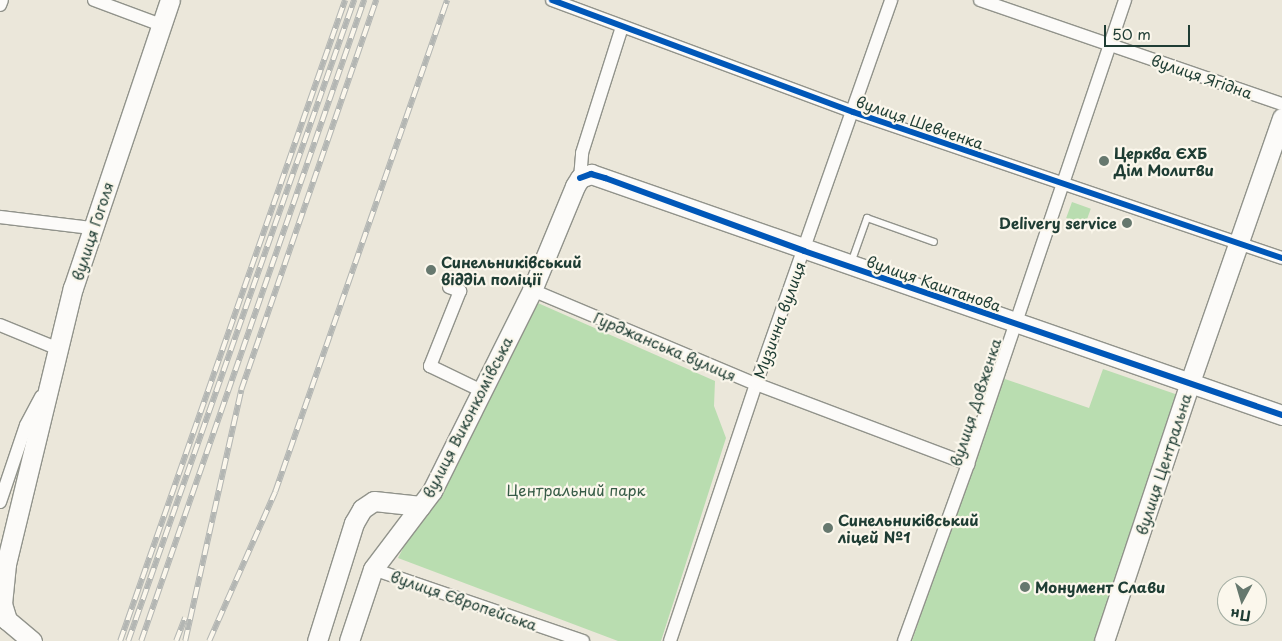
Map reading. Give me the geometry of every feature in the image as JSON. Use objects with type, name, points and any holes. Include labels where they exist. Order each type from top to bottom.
[{"type":"street","points":[[0,5],[2,0]]},
{"type":"street","points":[[94,0],[161,25]]},
{"type":"street","name":"вулиця Гоголя","points":[[32,641],[7,620],[2,597],[6,564],[31,467],[56,348],[91,228],[170,0]]},
{"type":"street","name":"Музична вулиця","points":[[670,641],[756,384],[891,0]]},
{"type":"street","name":"вулиця Ягідна","points":[[980,0],[1282,104]]},
{"type":"street","name":"вулиця Довженка","points":[[904,641],[968,464],[1061,184],[1125,0]]},
{"type":"street","name":"вулиця Шевченка","points":[[552,1],[853,112],[1282,258]]},
{"type":"street","name":"вулиця Виконкомівська","points":[[349,641],[373,569],[432,491],[532,290],[577,182],[582,153],[622,28]]},
{"type":"street","name":"вулиця Центральна","points":[[1104,641],[1188,385],[1282,118]]},
{"type":"street","name":"вулиця Каштанова","points":[[577,182],[591,174],[605,178],[804,251],[1188,385],[1282,415]]},
{"type":"street","points":[[0,217],[91,228]]},
{"type":"street","points":[[449,288],[460,291],[430,366],[482,391]]},
{"type":"street","name":"Гурджанська вулиця","points":[[532,290],[756,384],[968,464]]},
{"type":"street","points":[[0,325],[56,348]]},
{"type":"street","points":[[0,502],[26,425],[47,386]]},
{"type":"street","points":[[317,641],[354,523],[362,510],[374,501],[421,506]]},
{"type":"street","name":"вулиця Європейська","points":[[373,569],[583,641]]},
{"type":"lane","points":[[850,267],[867,218],[934,242]]},
{"type":"green space","points":[[1072,202],[1091,209],[1085,225],[1066,218]]},
{"type":"green space","name":"Центральний парк","points":[[531,300],[715,381],[714,406],[726,438],[661,641],[618,641],[398,558]]},
{"type":"green space","points":[[1103,369],[1181,396],[1098,641],[912,641],[1002,378],[1089,408]]},
{"type":"railway","points":[[120,641],[345,0]]},
{"type":"railway","points":[[128,641],[354,0]]},
{"type":"railway","points":[[141,641],[364,0]]},
{"type":"railway","points":[[185,641],[241,390],[376,0]]},
{"type":"railway","points":[[209,641],[275,492],[447,0]]},
{"type":"railway","points":[[176,641],[185,618]]},
{"type":"cycle path","points":[[552,0],[853,112],[1282,258]]},
{"type":"cycle path","points":[[580,178],[591,174],[605,178],[804,251],[1282,415]]},
{"type":"place","name":"Церква ЄХБ Дім Молитви","points":[[1104,161]]},
{"type":"place","name":"Delivery service","points":[[1127,223]]},
{"type":"place","name":"Синельниківський відділ поліції","points":[[431,270]]},
{"type":"place","name":"Синельниківський ліцей №1","points":[[828,528]]},
{"type":"place","name":"Монумент Слави","points":[[1025,587]]}]
